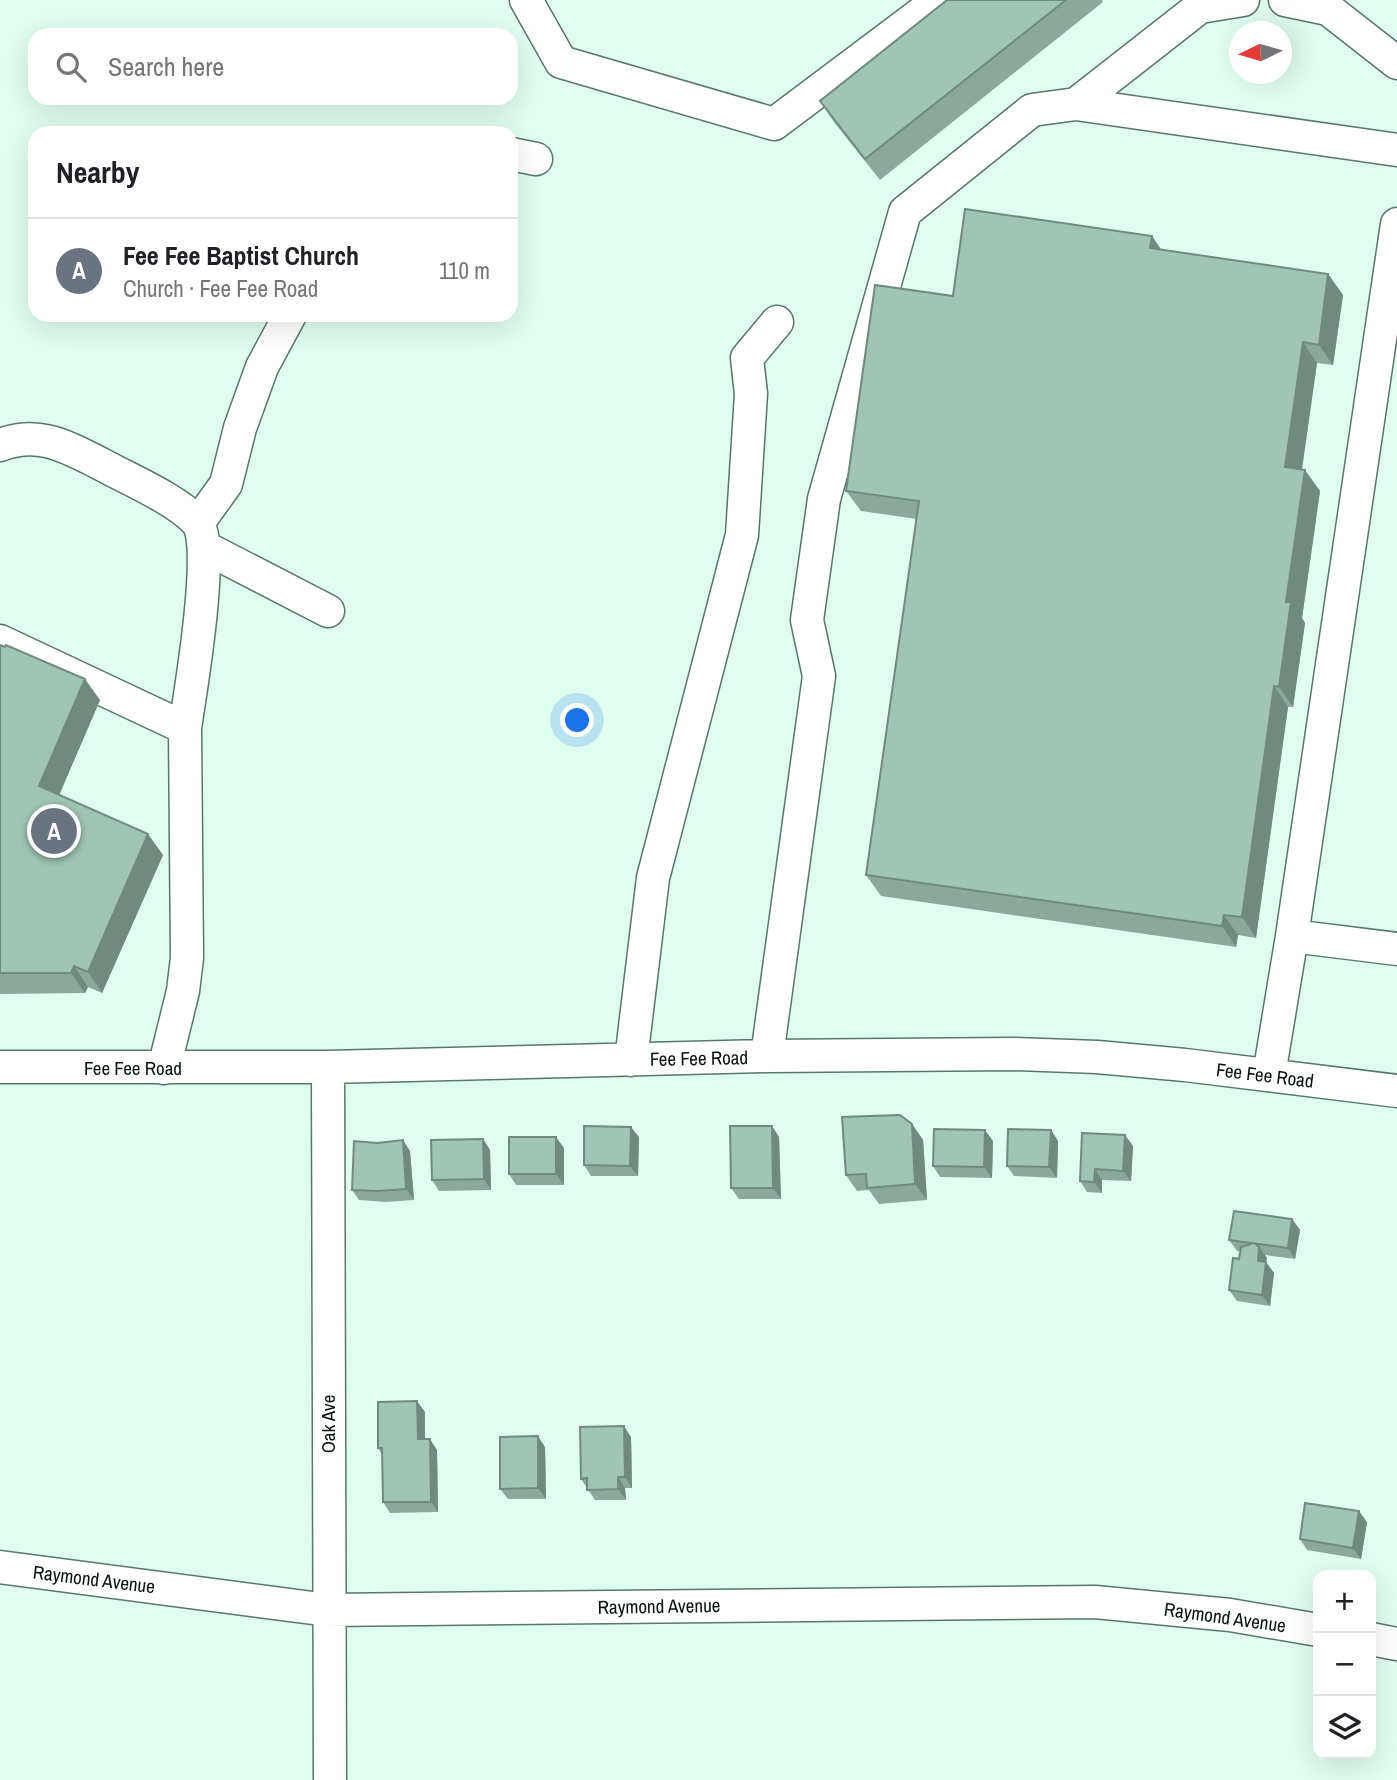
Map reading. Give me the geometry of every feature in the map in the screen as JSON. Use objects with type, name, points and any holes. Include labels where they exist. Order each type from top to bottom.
[{"type":"street","points":[[526,0],[561,62],[774,124],[939,0]]},
{"type":"street","points":[[1076,104],[1200,8],[1243,0]]},
{"type":"street","points":[[1284,0],[1328,9],[1397,63]]},
{"type":"street","points":[[766,1056],[819,676],[807,620],[824,499],[905,212],[1032,110],[1076,104],[1397,150]]},
{"type":"street","points":[[1269,1075],[1397,224]]},
{"type":"street","points":[[164,1068],[183,992],[187,958],[185,728],[199,628],[201,535],[226,484],[240,428],[262,366],[286,322]]},
{"type":"street","points":[[631,1059],[653,878],[742,535],[751,394],[747,358],[777,322]]},
{"type":"street","points":[[0,445],[33,438],[65,446],[162,496],[201,535],[328,611]]},
{"type":"street","points":[[0,641],[185,728]]},
{"type":"street","points":[[1292,936],[1397,949]]},
{"type":"street","name":"Fee Fee Road","points":[[0,1067],[328,1067],[766,1056],[1027,1054],[1097,1057],[1397,1091]]},
{"type":"street","name":"Oak Ave","points":[[328,1067],[330,1780]]},
{"type":"street","name":"Raymond Avenue","points":[[0,1567],[328,1610],[1095,1602],[1230,1615],[1313,1629]]},
{"type":"street","points":[[1376,1640],[1397,1644]]},
{"type":"building","points":[[947,0],[1066,0],[865,159],[820,101]]},
{"type":"building","points":[[965,209],[1152,236],[1150,248],[1328,274],[1319,345],[1303,342],[1285,467],[1305,470],[1286,602],[1291,602],[1279,687],[1274,686],[1242,917],[1224,915],[1222,926],[866,875],[919,501],[846,491],[875,285],[953,296]]},
{"type":"building","points":[[0,645],[6,645],[85,679],[39,786],[148,834],[88,972],[74,966],[71,973],[0,973]]},
{"type":"building","points":[[900,1115],[912,1124],[915,1184],[867,1188],[866,1174],[846,1175],[842,1117]]},
{"type":"building","points":[[584,1126],[631,1127],[630,1166],[584,1165]]},
{"type":"building","points":[[730,1126],[772,1126],[773,1188],[731,1188]]},
{"type":"building","points":[[934,1129],[985,1130],[984,1167],[933,1166]]},
{"type":"building","points":[[1008,1129],[1051,1130],[1049,1167],[1007,1166]]},
{"type":"building","points":[[1082,1133],[1125,1135],[1123,1171],[1095,1169],[1094,1182],[1080,1181]]},
{"type":"building","points":[[509,1137],[556,1137],[556,1174],[509,1174]]},
{"type":"building","points":[[483,1139],[484,1179],[432,1180],[431,1140]]},
{"type":"building","points":[[403,1140],[406,1189],[352,1190],[354,1141],[377,1143]]},
{"type":"building","points":[[1234,1211],[1292,1219],[1288,1248],[1229,1240]]},
{"type":"building","points":[[1254,1243],[1259,1247],[1258,1261],[1266,1262],[1262,1295],[1229,1290],[1233,1258],[1239,1259],[1241,1247]]},
{"type":"building","points":[[417,1401],[418,1439],[430,1439],[431,1502],[383,1502],[382,1448],[378,1448],[378,1402]]},
{"type":"building","points":[[624,1426],[625,1477],[618,1477],[618,1489],[587,1490],[587,1478],[581,1479],[580,1427]]},
{"type":"building","points":[[538,1436],[538,1488],[500,1489],[500,1437]]},
{"type":"building","points":[[1305,1503],[1359,1511],[1353,1548],[1300,1539]]},
{"type":"place","name":"Fee Fee Baptist Church","points":[[54,831]]}]
